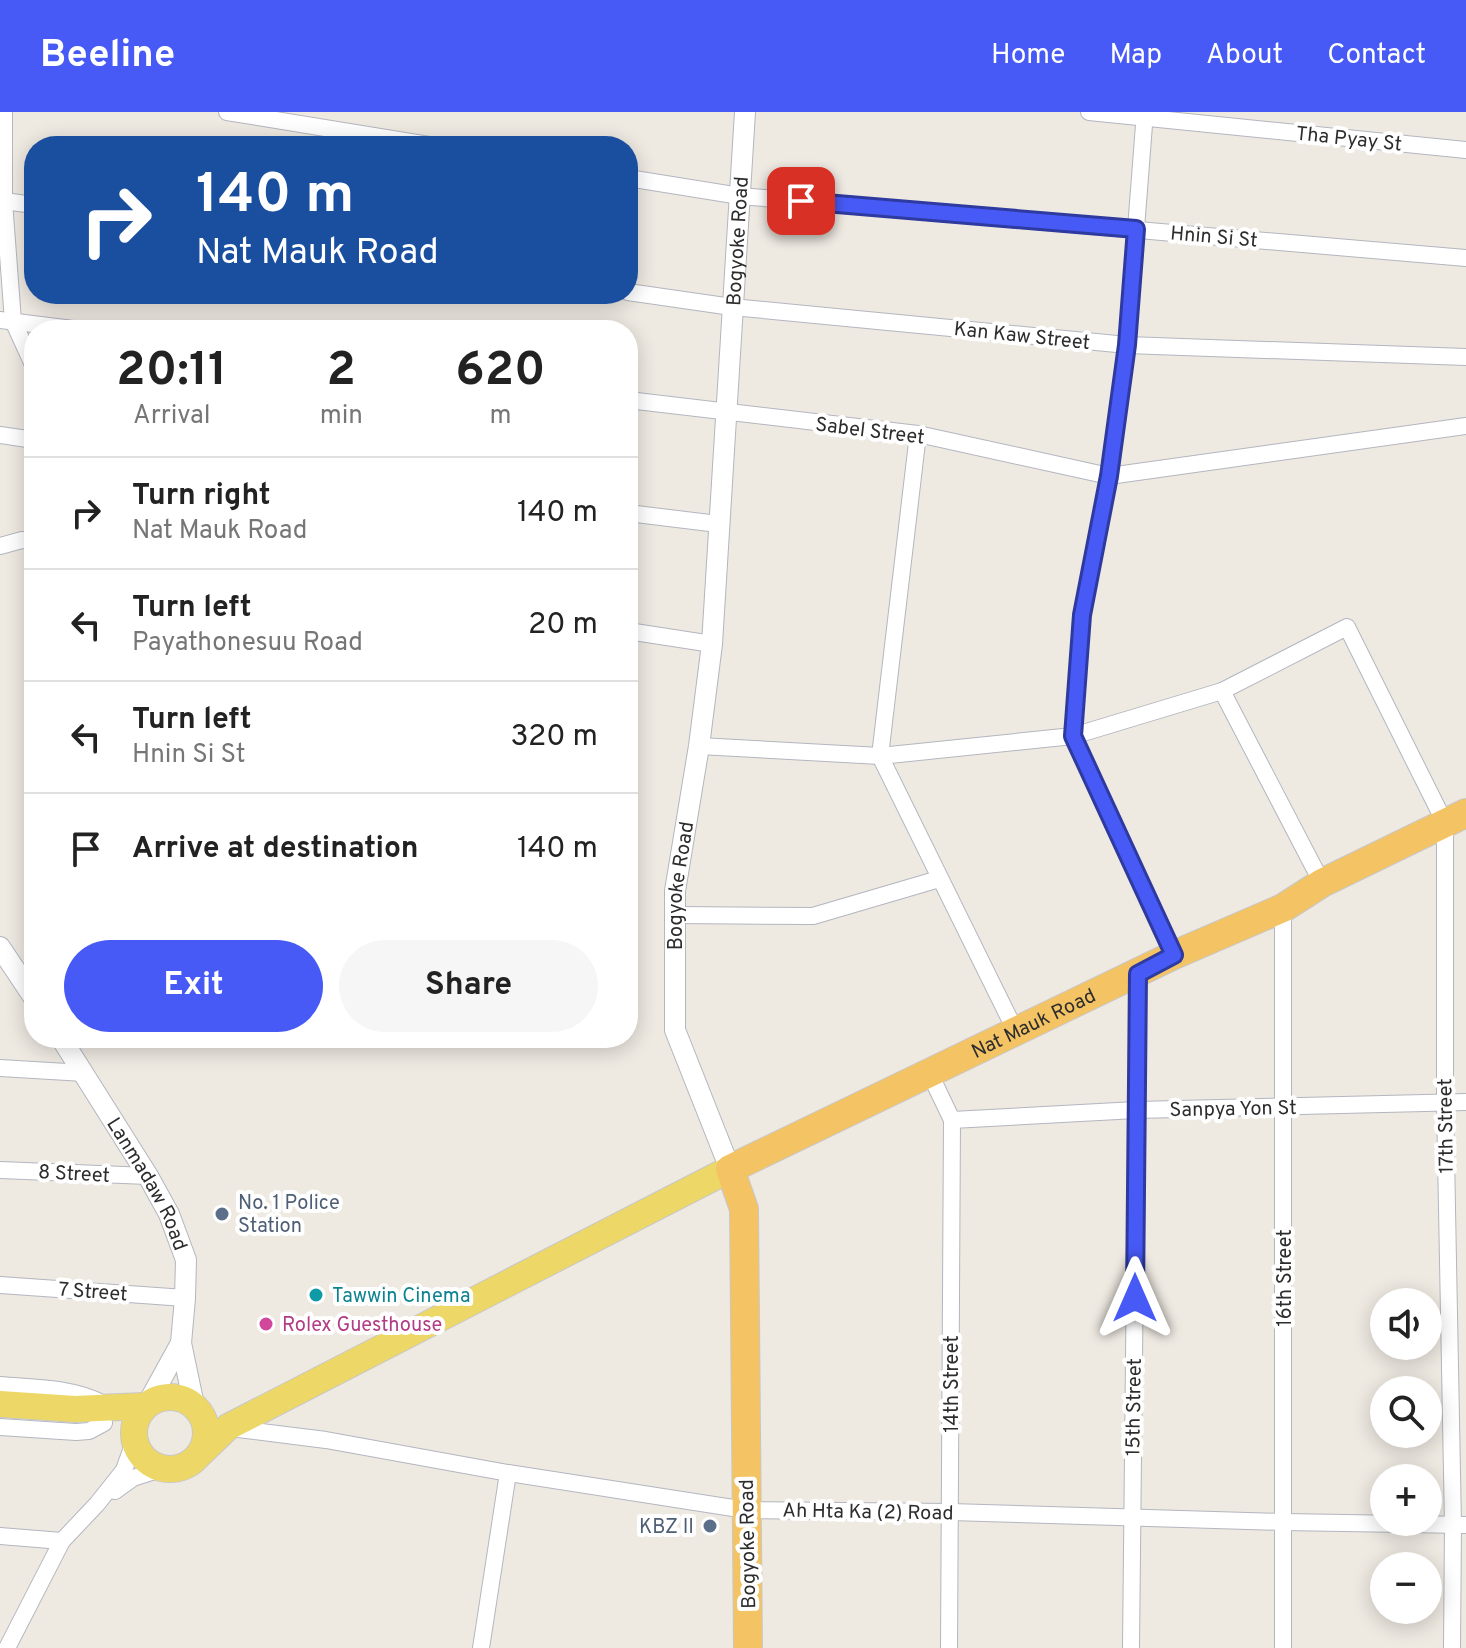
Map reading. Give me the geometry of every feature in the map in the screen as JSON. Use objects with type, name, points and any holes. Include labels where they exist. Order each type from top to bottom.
[{"type":"highway","name":"Nat Mauk Road","points":[[730,1169],[1174,955],[1283,908],[1322,883],[1456,818]]},
{"type":"highway","name":"Bogyoke Road","points":[[730,1169],[744,1209],[748,1648]]},
{"type":"main road","points":[[0,1404],[75,1409],[107,1416],[134,1438],[144,1459],[161,1469],[184,1467],[228,1427],[730,1169]]},
{"type":"main road","points":[[107,1416],[163,1397],[180,1397],[196,1406],[223,1411],[282,1401]]},
{"type":"main road","points":[[134,1438],[136,1419],[146,1405]]},
{"type":"main road","points":[[196,1406],[206,1422],[207,1438],[201,1453]]},
{"type":"street","points":[[4,112],[6,320],[24,350]]},
{"type":"street","points":[[227,112],[374,136]]},
{"type":"street","name":"Bogyoke Road","points":[[730,1169],[675,1030],[675,891],[712,644],[745,112]]},
{"type":"street","name":"Tha Pyay St","points":[[1089,112],[1144,114],[1466,150]]},
{"type":"street","points":[[1144,114],[1127,345],[1109,476],[1082,615],[1073,736],[1174,955]]},
{"type":"street","name":"Hnin Si St","points":[[638,180],[740,196],[1466,258]]},
{"type":"street","points":[[4,201],[24,204]]},
{"type":"street","name":"Kan Kaw Street","points":[[638,293],[732,307],[1127,345],[1466,357]]},
{"type":"street","name":"Sabel Street","points":[[638,401],[918,434],[1109,476]]},
{"type":"street","points":[[1109,476],[1466,426]]},
{"type":"street","points":[[918,434],[880,756],[1016,1032]]},
{"type":"street","points":[[0,435],[24,439]]},
{"type":"street","points":[[638,514],[718,524]]},
{"type":"street","points":[[0,546],[24,540]]},
{"type":"street","name":"17th Street","points":[[1222,691],[1347,627],[1456,818],[1445,1103],[1459,1525],[1452,1648]]},
{"type":"street","points":[[638,633],[712,644]]},
{"type":"street","points":[[699,746],[880,756],[1073,736],[1222,691],[1322,883]]},
{"type":"street","points":[[675,915],[813,916],[939,879]]},
{"type":"street","name":"16th Street","points":[[1283,908],[1283,1648]]},
{"type":"street","points":[[1,950],[24,983]]},
{"type":"street","name":"15th Street","points":[[1131,1648],[1138,974]]},
{"type":"street","name":"Lanmadaw Road","points":[[68,1048],[148,1176],[169,1214],[186,1260],[181,1343],[196,1406]]},
{"type":"street","points":[[0,1068],[84,1073]]},
{"type":"street","points":[[930,1074],[952,1120]]},
{"type":"street","name":"Sanpya Yon St","points":[[952,1120],[1136,1110],[1466,1102]]},
{"type":"street","name":"14th Street","points":[[949,1648],[952,1120]]},
{"type":"street","name":"8 Street","points":[[0,1170],[148,1176]]},
{"type":"street","name":"7 Street","points":[[0,1285],[185,1298]]},
{"type":"street","name":"Lanmadaw Road","points":[[146,1405],[181,1343]]},
{"type":"street","points":[[0,1385],[75,1393],[107,1416],[89,1431],[0,1427]]},
{"type":"street","name":"Ah Hta Ka (2) Road","points":[[228,1427],[326,1440],[508,1473],[746,1510],[1459,1525]]},
{"type":"street","points":[[7,1648],[62,1541],[124,1470],[134,1438]]},
{"type":"street","points":[[97,1504],[133,1478],[161,1469]]},
{"type":"street","points":[[481,1648],[508,1473]]},
{"type":"street","points":[[0,1536],[62,1541]]},
{"type":"place","name":"No. 1 Police Station","points":[[222,1214]]},
{"type":"place","name":"Tawwin Cinema","points":[[316,1295]]},
{"type":"place","name":"Rolex Guesthouse","points":[[266,1324]]},
{"type":"place","name":"KBZ II","points":[[710,1526]]},
{"type":"route","points":[[801,201],[1136,229],[1127,345],[1109,476],[1082,615],[1073,736],[1174,955],[1138,974],[1135,1298]]}]
